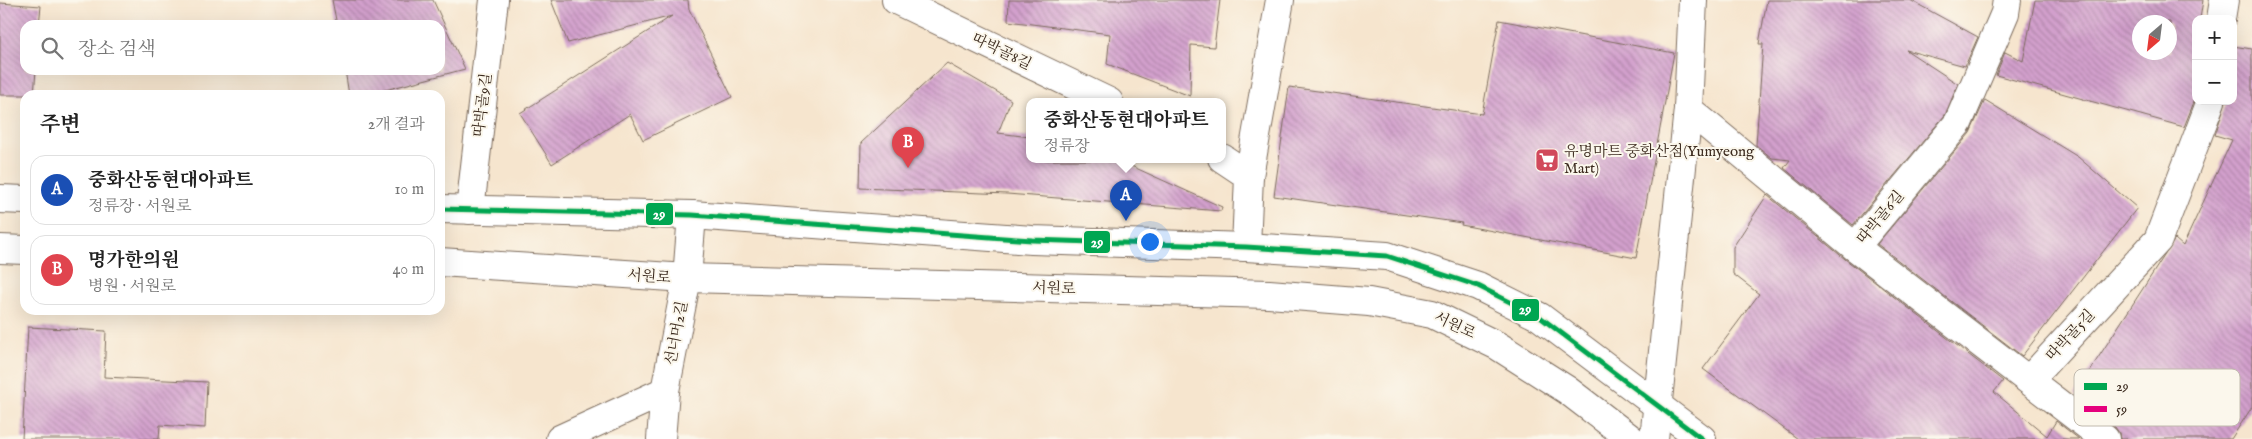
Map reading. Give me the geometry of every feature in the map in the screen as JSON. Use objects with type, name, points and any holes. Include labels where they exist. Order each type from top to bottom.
[{"type":"street","name":"따박골9길","points":[[470,210],[494,0]]},
{"type":"street","name":"따박골8길","points":[[896,0],[1101,98]]},
{"type":"street","points":[[1246,247],[1249,176],[1280,0]]},
{"type":"street","points":[[1654,439],[1688,110],[1692,0]]},
{"type":"street","name":"따박골6길","points":[[1688,110],[1855,247],[1958,123],[2005,13],[2007,0]]},
{"type":"street","points":[[2222,15],[2224,0]]},
{"type":"street","name":"따박골5길","points":[[2029,380],[2158,240],[2209,105]]},
{"type":"street","points":[[1226,161],[1249,176]]},
{"type":"street","points":[[0,199],[20,200]]},
{"type":"street","points":[[445,209],[692,215],[1032,240],[1246,247],[1387,256],[1478,286],[1540,318],[1702,439]]},
{"type":"street","name":"선너머2길","points":[[661,439],[665,391],[687,278],[692,215]]},
{"type":"street","points":[[1855,247],[2074,415]]},
{"type":"street","points":[[0,250],[20,250]]},
{"type":"street","name":"서원로","points":[[445,262],[687,278],[1269,294],[1369,302],[1432,314],[1498,346],[1567,390],[1631,439]]},
{"type":"street","points":[[560,439],[665,391]]},
{"type":"street","points":[[2088,426],[2105,439]]},
{"type":"building","points":[[332,0],[433,0],[442,20],[336,20]]},
{"type":"building","points":[[551,0],[688,0],[689,9],[732,97],[643,140],[630,114],[552,164],[520,113],[672,16],[568,43]]},
{"type":"building","points":[[1009,0],[1220,0],[1214,47],[1191,45],[1190,96],[1107,64],[1110,34],[1008,21]]},
{"type":"building","points":[[1767,0],[1910,0],[1978,37],[1965,66],[1906,50],[1958,84],[1945,115],[1853,225],[1784,168],[1790,160],[1772,158],[1756,145],[1763,44],[1759,44]]},
{"type":"building","points":[[2035,0],[2203,0],[2201,15],[2192,15],[2193,105],[2184,127],[1996,75],[2005,52],[2023,61]]},
{"type":"building","points":[[0,3],[41,6],[40,20],[20,20],[20,75],[36,75],[34,90],[20,90],[20,95],[0,95]]},
{"type":"building","points":[[1499,20],[1674,53],[1636,258],[1461,225],[1462,223],[1274,196],[1289,87],[1482,114]]},
{"type":"building","points":[[445,26],[465,69],[445,74]]},
{"type":"building","points":[[2237,47],[2252,49],[2252,407],[2240,425],[2240,369],[2091,369],[2175,239],[2183,246],[2232,140],[2215,135],[2225,105],[2237,105]]},
{"type":"building","points":[[947,63],[1011,100],[998,133],[1026,136],[1026,163],[1125,163],[1222,207],[1221,211],[1007,194],[860,188],[861,143]]},
{"type":"building","points":[[346,75],[442,75],[385,90],[348,90]]},
{"type":"building","points":[[1985,100],[2078,157],[2137,208],[2022,356],[1877,244],[1970,133]]},
{"type":"building","points":[[1767,195],[1845,259],[2003,381],[1994,392],[2047,436],[2056,421],[2079,439],[1798,439],[1703,369],[1759,294],[1733,274],[1733,247]]},
{"type":"building","points":[[28,327],[106,331],[104,377],[207,382],[205,428],[160,425],[159,439],[22,439]]},
{"type":"building","points":[[2114,426],[2240,426],[2231,439],[2120,439],[2119,433]]},
{"type":"transit line","name":"29","points":[[445,209],[692,215],[1032,240],[1246,247],[1387,256],[1478,286],[1540,317],[1702,439]]},
{"type":"place","name":"유명마트 중화산점(Yumyeong Mart)","points":[[1547,160]]},
{"type":"place","name":"명가한의원","points":[[908,168]]},
{"type":"place","name":"중화산동현대아파트","points":[[1126,221]]}]
